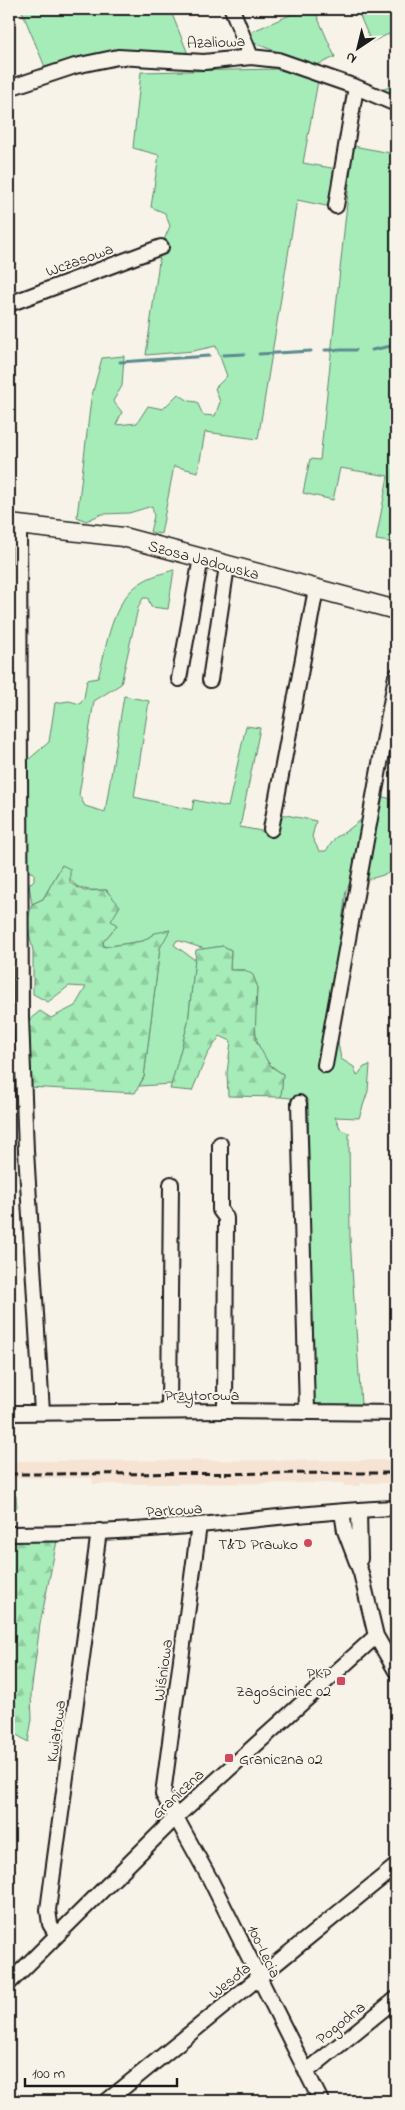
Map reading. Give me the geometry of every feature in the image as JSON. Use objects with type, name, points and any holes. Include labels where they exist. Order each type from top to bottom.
[{"type":"main road","name":"Szosa Jadowska","points":[[14,524],[123,538],[396,610]]},
{"type":"street","points":[[232,9],[251,57]]},
{"type":"street","name":"Azaliowa","points":[[9,88],[74,66],[118,57],[204,62],[251,57],[278,60],[356,87],[396,104]]},
{"type":"street","points":[[336,206],[356,87]]},
{"type":"street","name":"Wczasowa","points":[[9,301],[161,248]]},
{"type":"street","points":[[14,524],[15,1017],[26,1151],[42,1412]]},
{"type":"street","points":[[179,679],[201,558]]},
{"type":"street","points":[[210,680],[227,566]]},
{"type":"street","points":[[271,828],[316,589]]},
{"type":"street","points":[[325,1064],[396,676]]},
{"type":"street","points":[[298,1103],[307,1411]]},
{"type":"street","points":[[220,1144],[220,1210],[226,1218],[225,1411]]},
{"type":"street","points":[[169,1411],[171,1184]]},
{"type":"street","name":"Przytorowa","points":[[9,1413],[169,1411],[396,1412]]},
{"type":"street","name":"Parkowa","points":[[9,1534],[53,1534],[199,1525],[324,1511],[342,1512],[396,1508]]},
{"type":"street","points":[[359,1510],[361,1572]]},
{"type":"street","points":[[342,1512],[345,1531],[361,1572],[376,1636],[396,1670]]},
{"type":"street","name":"Wiśniowa","points":[[176,1817],[164,1799],[163,1794],[199,1525]]},
{"type":"street","name":"Kwiatowa","points":[[56,1934],[50,1924],[48,1910],[99,1531]]},
{"type":"street","name":"Graniczna","points":[[9,1983],[56,1934],[176,1817],[376,1636]]},
{"type":"street","name":"100-Lecia","points":[[176,1817],[321,2101]]},
{"type":"street","name":"Wesoła","points":[[107,2101],[396,1866]]},
{"type":"street","name":"Pogodna","points":[[306,2072],[396,1999]]},
{"type":"shaded area","points":[[396,1460],[396,1483],[361,1483],[360,1486],[344,1486],[344,1483],[93,1484],[92,1478],[9,1478],[9,1461]]},
{"type":"green space","points":[[21,9],[170,9],[188,54],[111,51],[78,57],[45,67]]},
{"type":"green space","points":[[304,9],[314,9],[335,57],[315,66],[251,42],[253,31]]},
{"type":"green space","points":[[357,9],[396,9],[396,51],[389,34],[371,42]]},
{"type":"green space","points":[[277,69],[318,81],[303,163],[337,169],[331,207],[297,200],[258,439],[205,432],[198,472],[174,466],[161,534],[150,532],[154,516],[152,506],[129,513],[102,514],[86,521],[77,517],[91,399],[102,358],[124,356],[122,386],[113,401],[122,412],[116,425],[137,423],[148,406],[163,409],[178,394],[189,401],[197,402],[203,415],[215,416],[220,402],[215,388],[227,376],[216,346],[193,351],[146,355],[161,247],[170,226],[165,213],[151,207],[159,155],[133,148],[141,72]]},
{"type":"green space","points":[[396,84],[396,98],[382,92],[382,90]]},
{"type":"green space","points":[[353,146],[396,154],[396,543],[376,540],[388,476],[340,468],[333,500],[303,493],[310,459],[320,460]]},
{"type":"green space","points":[[174,570],[168,609],[151,607],[148,598],[143,598],[138,608],[121,684],[94,701],[79,795],[85,806],[105,812],[124,696],[149,701],[134,797],[192,810],[194,800],[228,807],[246,726],[260,728],[240,827],[272,833],[281,814],[316,821],[312,837],[319,851],[326,851],[335,838],[366,816],[371,794],[396,800],[396,867],[390,873],[349,885],[346,890],[339,947],[354,951],[337,1037],[341,1059],[354,1067],[357,1076],[364,1067],[370,1065],[368,1091],[359,1118],[335,1117],[341,1130],[349,1133],[350,1238],[361,1405],[313,1405],[308,1100],[281,1097],[283,1074],[272,1066],[264,1056],[256,1035],[257,985],[245,970],[230,970],[231,950],[223,946],[205,949],[177,940],[174,945],[195,960],[188,1023],[172,1084],[139,1086],[144,1077],[160,947],[155,933],[143,941],[104,947],[103,942],[117,925],[110,921],[114,902],[107,890],[84,889],[74,884],[62,865],[43,899],[32,904],[29,885],[34,880],[34,873],[27,871],[28,760],[49,742],[55,703],[69,701],[80,704],[84,698],[87,680],[98,678],[112,625],[123,600],[142,582],[153,576]]},
{"type":"green space","points":[[62,865],[70,869],[70,883],[84,891],[106,890],[120,906],[111,921],[117,925],[103,942],[104,947],[143,941],[155,933],[170,930],[160,948],[144,1077],[135,1093],[28,1087],[30,1019],[40,1011],[51,1018],[75,1006],[86,987],[69,986],[48,1002],[33,994],[33,951],[27,923],[32,904],[43,899]]},
{"type":"green space","points":[[223,946],[231,950],[230,970],[245,970],[253,975],[257,985],[255,1039],[270,1066],[283,1074],[281,1097],[228,1096],[227,1073],[231,1041],[220,1036],[207,1055],[192,1091],[170,1089],[188,1023],[196,950]]},
{"type":"green space","points":[[9,1494],[16,1496],[17,1507],[9,1515]]},
{"type":"green space","points":[[9,1538],[57,1541],[40,1624],[31,1694],[32,1719],[28,1742],[9,1730]]},
{"type":"waterway","points":[[372,350],[396,345]]},
{"type":"waterway","points":[[325,350],[356,350]]},
{"type":"waterway","points":[[259,354],[311,351]]},
{"type":"waterway","points":[[223,355],[244,354]]},
{"type":"waterway","points":[[120,362],[209,356]]},
{"type":"railway","points":[[9,1474],[396,1473]]},
{"type":"place","name":"T&D Prawko","points":[[308,1543]]},
{"type":"place","name":"PKP Zagościniec 02","points":[[341,1681]]},
{"type":"place","name":"Graniczna 02","points":[[229,1758]]}]
